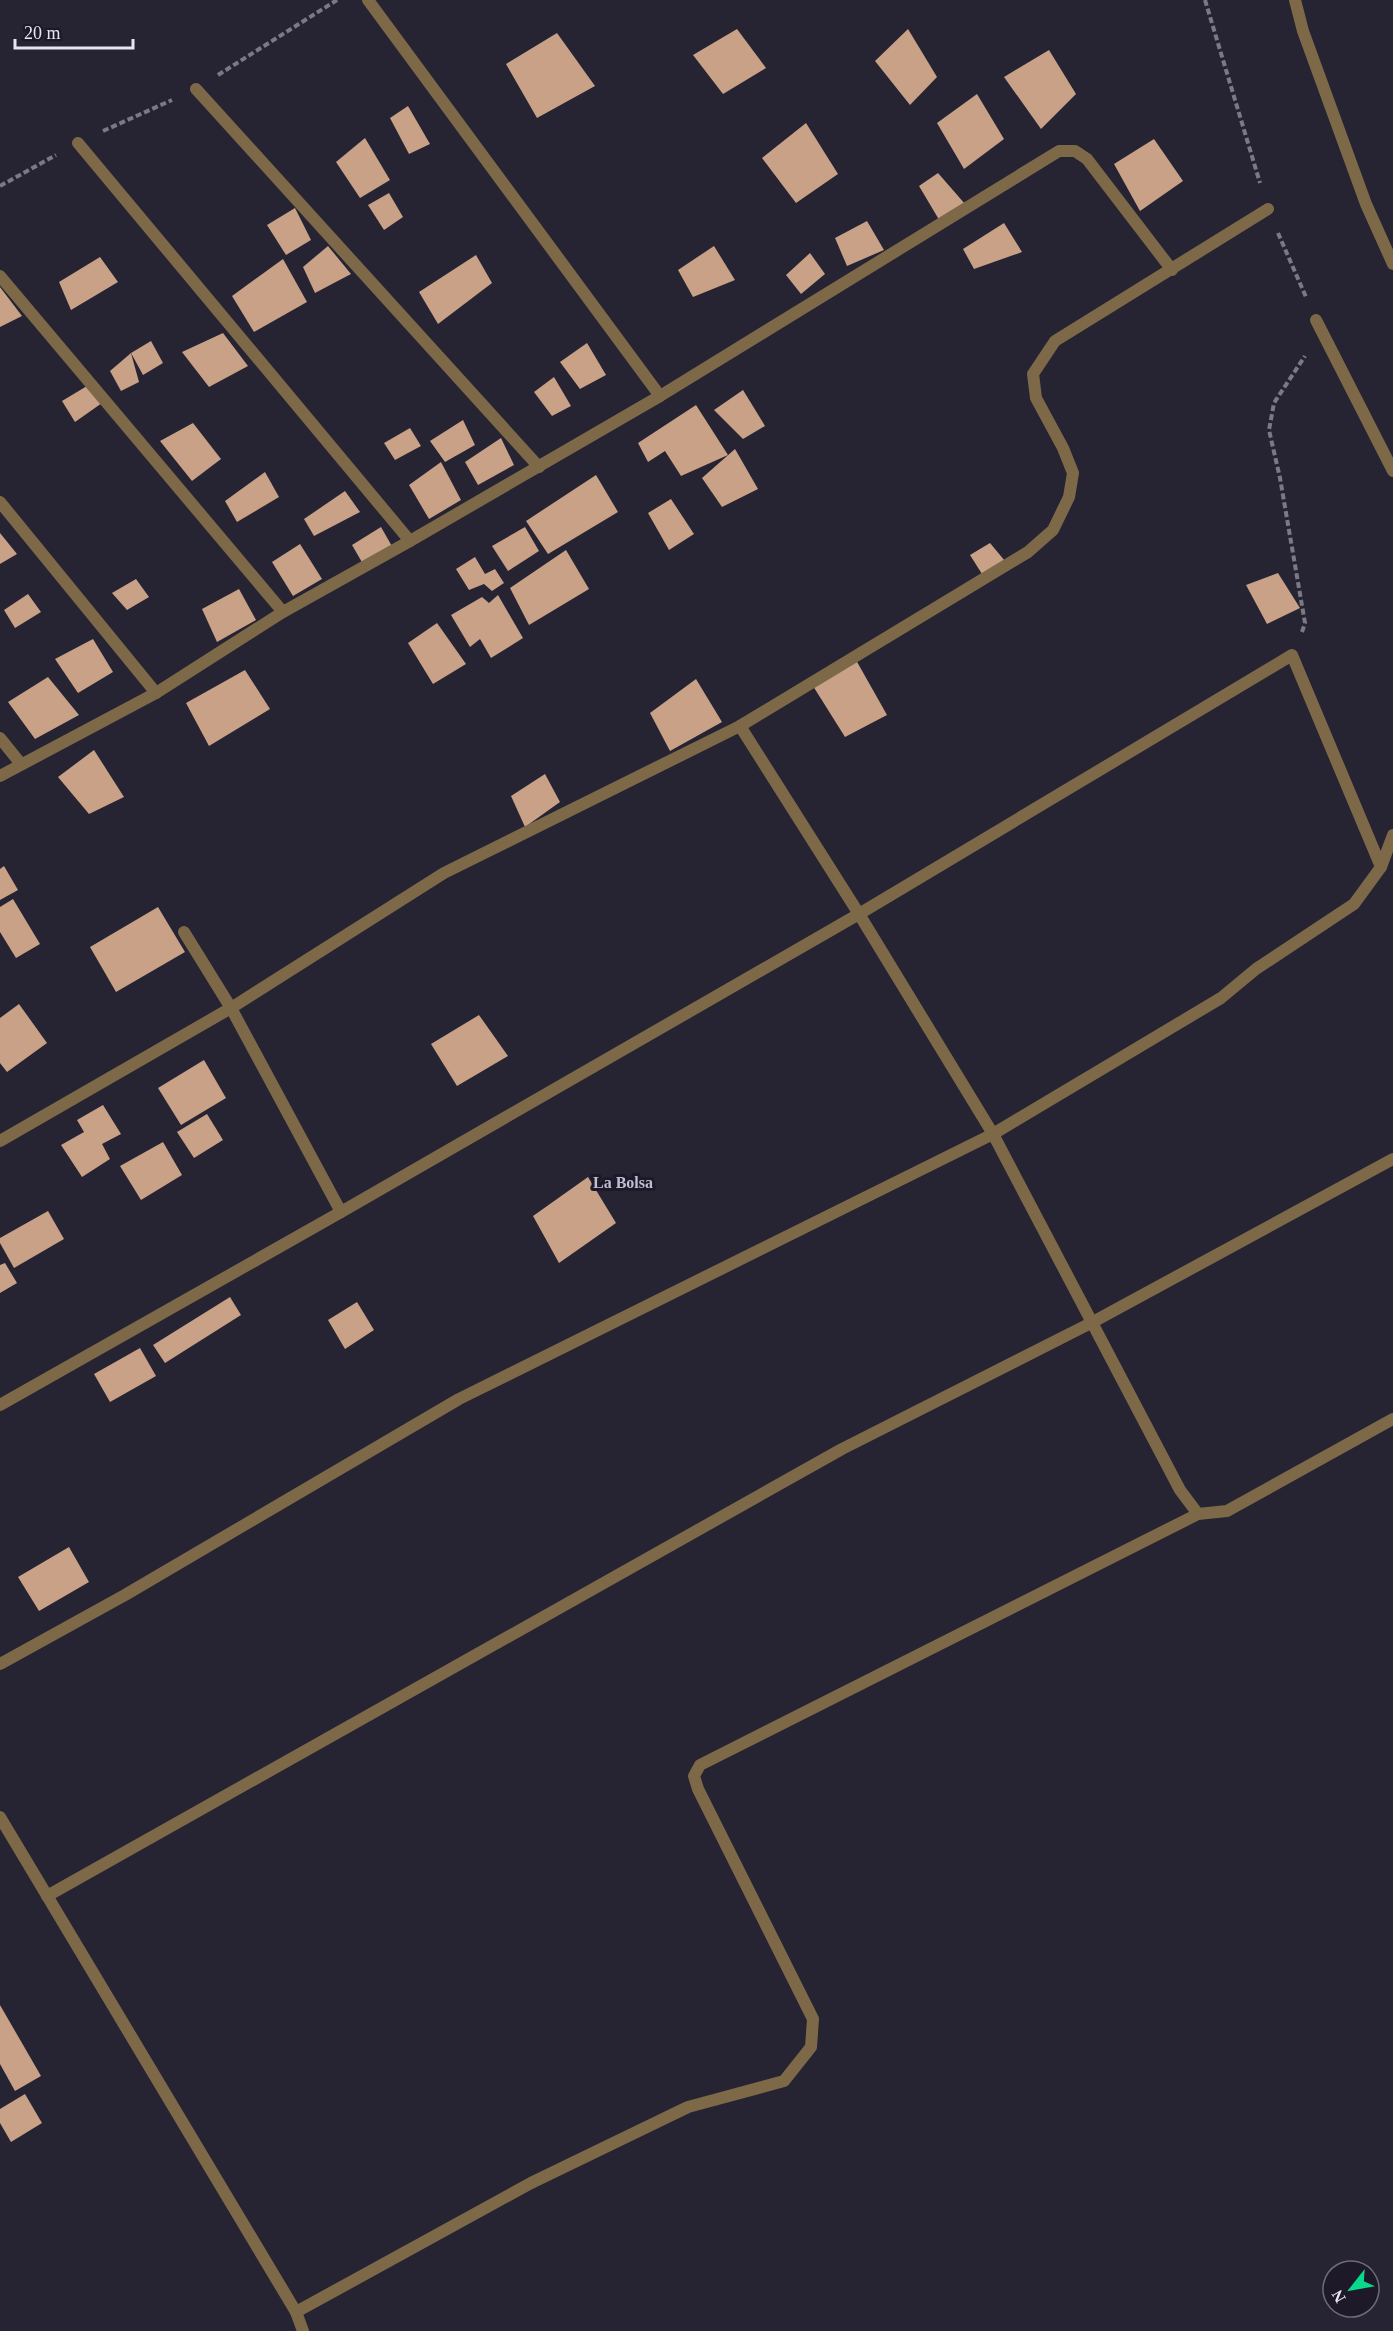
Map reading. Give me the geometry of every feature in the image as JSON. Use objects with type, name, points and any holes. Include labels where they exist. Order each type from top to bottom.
[{"type":"street","points":[[368,0],[660,396]]},
{"type":"street","points":[[1295,0],[1303,31],[1366,204],[1393,264]]},
{"type":"street","points":[[196,89],[539,467]]},
{"type":"street","points":[[78,143],[410,541]]},
{"type":"street","points":[[0,777],[156,693],[283,612],[660,396],[1059,151],[1075,152],[1087,159],[1172,270]]},
{"type":"street","points":[[0,1141],[231,1008],[444,873],[740,726],[1028,552],[1053,530],[1069,498],[1073,473],[1063,448],[1036,398],[1033,374],[1055,341],[1268,209]]},
{"type":"street","points":[[0,276],[283,612]]},
{"type":"street","points":[[1316,320],[1393,471]]},
{"type":"street","points":[[0,502],[156,693]]},
{"type":"street","points":[[0,1405],[859,914],[1292,655],[1381,867]]},
{"type":"street","points":[[740,726],[859,914],[993,1134],[1180,1490],[1198,1514]]},
{"type":"street","points":[[0,738],[21,764]]},
{"type":"street","points":[[0,1664],[124,1595],[459,1399],[993,1134],[1221,999],[1256,969],[1354,904],[1381,867],[1393,835]]},
{"type":"street","points":[[183,932],[231,1008],[341,1212]]},
{"type":"street","points":[[47,1896],[832,1455],[1091,1323],[1393,1159]]},
{"type":"street","points":[[296,2312],[531,2183],[688,2107],[784,2081],[811,2047],[813,2019],[698,1789],[694,1776],[700,1765],[1198,1514],[1227,1511],[1393,1419]]},
{"type":"street","points":[[0,1817],[296,2312],[303,2331]]},
{"type":"path","points":[[1205,0],[1268,209],[1316,320],[1314,344],[1274,403],[1269,430],[1281,478],[1305,623],[1292,655]]},
{"type":"building","points":[[737,29],[766,68],[723,94],[693,55]]},
{"type":"building","points":[[908,29],[937,77],[910,105],[875,61]]},
{"type":"building","points":[[557,33],[595,86],[537,118],[506,64]]},
{"type":"building","points":[[1049,50],[1076,94],[1041,129],[1004,77]]},
{"type":"building","points":[[977,94],[1004,139],[964,169],[937,123]]},
{"type":"building","points":[[408,106],[430,144],[409,154],[390,118]]},
{"type":"building","points":[[806,123],[838,174],[796,203],[762,158]]},
{"type":"building","points":[[365,138],[390,180],[360,198],[336,162]]},
{"type":"building","points":[[1154,139],[1183,181],[1140,211],[1114,164]]},
{"type":"building","points":[[938,173],[965,204],[941,223],[919,186]]},
{"type":"building","points":[[389,193],[403,217],[384,230],[368,205]]},
{"type":"building","points":[[295,208],[311,240],[286,255],[267,225]]},
{"type":"building","points":[[867,221],[884,250],[847,266],[835,238]]},
{"type":"building","points":[[1004,223],[1022,252],[974,269],[963,249]]},
{"type":"building","points":[[328,246],[351,274],[315,293],[303,267]]},
{"type":"building","points":[[714,246],[735,280],[693,297],[678,270]]},
{"type":"building","points":[[810,253],[825,274],[801,294],[786,275]]},
{"type":"building","points":[[476,255],[492,283],[438,324],[419,292]]},
{"type":"building","points":[[100,257],[118,282],[71,310],[59,282]]},
{"type":"building","points":[[283,259],[307,302],[254,332],[232,296]]},
{"type":"building","points":[[0,287],[22,316],[0,327]]},
{"type":"building","points":[[223,333],[248,366],[209,387],[182,352]]},
{"type":"building","points":[[151,341],[163,363],[143,375],[131,353]]},
{"type":"building","points":[[587,343],[606,375],[580,389],[560,362]]},
{"type":"building","points":[[131,353],[139,382],[121,391],[110,371]]},
{"type":"building","points":[[554,377],[571,406],[552,416],[534,392]]},
{"type":"building","points":[[87,386],[102,403],[75,422],[62,401]]},
{"type":"building","points":[[743,390],[765,426],[743,439],[714,410]]},
{"type":"building","points":[[696,405],[728,455],[681,476],[665,451],[648,462],[638,443]]},
{"type":"building","points":[[463,420],[475,445],[445,462],[430,441]]},
{"type":"building","points":[[193,423],[221,459],[192,481],[160,441]]},
{"type":"building","points":[[410,428],[421,446],[395,460],[384,443]]},
{"type":"building","points":[[501,438],[514,465],[478,485],[465,462]]},
{"type":"building","points":[[735,449],[758,489],[722,507],[702,478]]},
{"type":"building","points":[[441,462],[461,500],[429,519],[409,485]]},
{"type":"building","points":[[265,472],[279,497],[237,522],[225,501]]},
{"type":"building","points":[[596,475],[618,512],[548,554],[526,521]]},
{"type":"building","points":[[345,491],[360,512],[314,536],[304,519]]},
{"type":"building","points":[[671,499],[694,534],[669,550],[648,513]]},
{"type":"building","points":[[381,527],[393,548],[363,564],[352,545]]},
{"type":"building","points":[[525,527],[539,551],[508,571],[492,546]]},
{"type":"building","points":[[0,533],[17,554],[0,564]]},
{"type":"building","points":[[990,543],[1005,561],[982,574],[970,555]]},
{"type":"building","points":[[300,544],[322,579],[293,596],[272,562]]},
{"type":"building","points":[[566,550],[589,589],[529,625],[510,588]]},
{"type":"building","points":[[475,557],[485,574],[495,569],[504,583],[492,591],[484,584],[469,590],[456,569]]},
{"type":"building","points":[[1278,573],[1300,608],[1267,624],[1246,585]]},
{"type":"building","points":[[136,579],[149,597],[127,610],[112,593]]},
{"type":"building","points":[[239,589],[256,620],[217,642],[202,609]]},
{"type":"building","points":[[28,594],[41,612],[15,628],[4,610]]},
{"type":"building","points":[[498,595],[523,638],[491,658],[480,639],[470,647],[451,615],[482,597],[489,603]]},
{"type":"building","points":[[437,623],[466,664],[433,684],[408,643]]},
{"type":"building","points":[[93,639],[113,672],[78,693],[55,659]]},
{"type":"building","points":[[856,660],[887,715],[845,737],[813,686]]},
{"type":"building","points":[[245,670],[270,709],[209,746],[186,703]]},
{"type":"building","points":[[48,677],[79,715],[35,739],[8,702]]},
{"type":"building","points":[[696,679],[722,722],[670,751],[650,713]]},
{"type":"building","points":[[94,750],[124,797],[89,814],[58,777]]},
{"type":"building","points":[[545,774],[560,802],[525,827],[511,796]]},
{"type":"building","points":[[4,866],[18,890],[0,900],[0,869]]},
{"type":"building","points":[[13,899],[40,944],[16,958],[0,932],[0,907]]},
{"type":"building","points":[[158,907],[185,952],[116,992],[90,947]]},
{"type":"building","points":[[19,1004],[47,1043],[7,1072],[0,1063],[0,1018]]},
{"type":"building","points":[[479,1015],[508,1056],[457,1086],[431,1044]]},
{"type":"building","points":[[204,1060],[226,1098],[181,1125],[158,1088]]},
{"type":"building","points":[[103,1105],[121,1134],[102,1144],[110,1159],[82,1177],[61,1145],[84,1132],[77,1120]]},
{"type":"building","points":[[207,1114],[223,1140],[194,1158],[177,1132]]},
{"type":"building","points":[[163,1142],[182,1175],[141,1200],[120,1166]]},
{"type":"building","points":[[588,1177],[616,1223],[559,1263],[533,1216]]},
{"type":"building","points":[[48,1211],[64,1239],[14,1268],[0,1243],[0,1238]]},
{"type":"building","points":[[5,1263],[17,1283],[0,1293],[0,1265]]},
{"type":"building","points":[[230,1297],[241,1315],[165,1363],[153,1345]]},
{"type":"building","points":[[357,1302],[374,1330],[345,1349],[328,1320]]},
{"type":"building","points":[[140,1348],[156,1376],[110,1402],[94,1374]]},
{"type":"building","points":[[69,1547],[89,1582],[39,1611],[18,1577]]},
{"type":"building","points":[[0,2005],[41,2076],[15,2091],[0,2064]]},
{"type":"building","points":[[25,2094],[42,2123],[11,2142],[0,2123],[0,2109]]},
{"type":"district","name":"La Bolsa","points":[[623,1182]]}]
